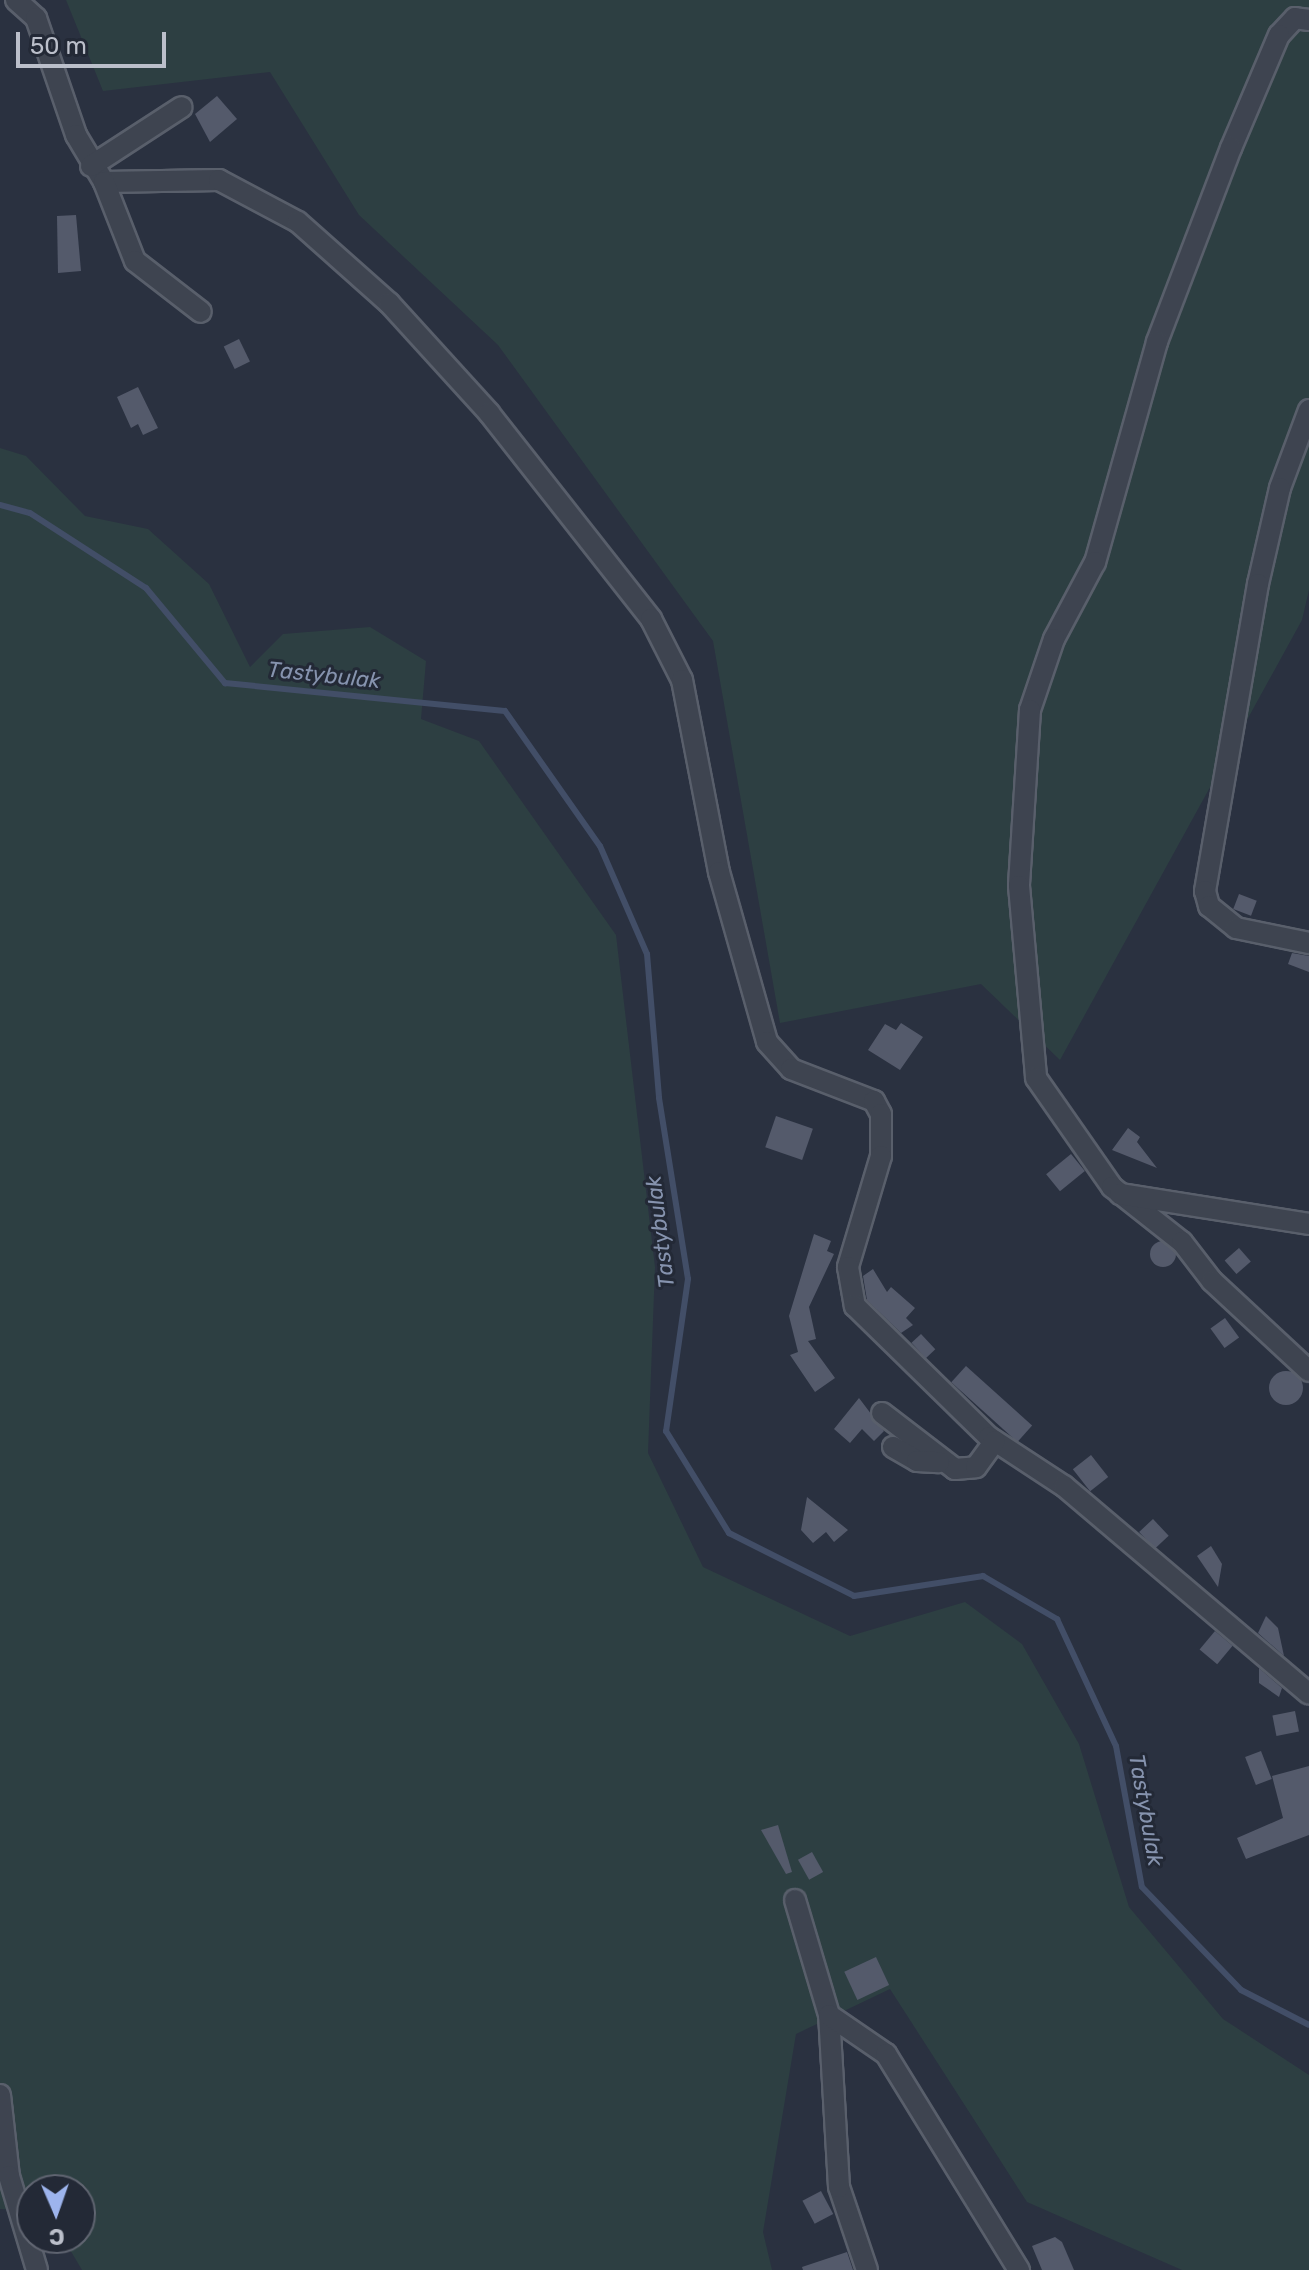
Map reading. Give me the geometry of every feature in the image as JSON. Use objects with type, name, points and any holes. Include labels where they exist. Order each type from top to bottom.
[{"type":"street","points":[[16,0],[36,18],[91,166],[104,182],[135,261],[201,312]]},
{"type":"street","points":[[1309,20],[1295,18],[1279,35],[1231,148],[1157,342],[1095,562],[1054,639],[1030,710],[1019,953],[1036,1078],[1120,1194],[1182,1242],[1212,1281],[1309,1371]]},
{"type":"street","points":[[91,166],[182,107]]},
{"type":"street","points":[[104,182],[219,180],[298,222],[389,303],[489,413],[651,619],[682,680],[719,872],[767,1042],[791,1069],[874,1101],[881,1114],[881,1156],[848,1267],[848,1293],[868,1321],[995,1441],[1064,1486],[1309,1694]]},
{"type":"street","points":[[1309,410],[1280,488],[1258,584],[1205,891],[1209,906],[1236,928],[1309,943]]},
{"type":"street","points":[[1120,1194],[1309,1224]]},
{"type":"street","points":[[882,1413],[939,1462]]},
{"type":"street","points":[[893,1447],[917,1461],[976,1467],[995,1441]]},
{"type":"street","points":[[795,1900],[829,2015],[839,2187],[867,2270]]},
{"type":"street","points":[[829,2015],[886,2054],[1019,2270]]},
{"type":"street","points":[[0,2095],[9,2176],[37,2270]]},
{"type":"shaded area","points":[[66,0],[1309,0],[1309,590],[1302,620],[1060,1060],[981,984],[780,1023],[713,641],[498,345],[359,215],[270,72],[103,91]]},
{"type":"shaded area","points":[[0,448],[26,456],[85,516],[148,529],[209,584],[250,667],[283,634],[370,627],[426,661],[421,719],[479,741],[616,935],[655,1267],[648,1453],[703,1567],[850,1636],[965,1602],[1022,1644],[1079,1744],[1129,1907],[1223,2019],[1309,2075],[1309,2270],[1182,2270],[1027,2202],[890,1989],[796,2034],[763,2232],[772,2270],[82,2270],[72,2254],[96,2254],[96,2174],[16,2174],[16,2210],[0,2209]]},
{"type":"building","points":[[217,96],[237,119],[210,142],[195,114]]},
{"type":"building","points":[[76,215],[81,271],[58,273],[57,216]]},
{"type":"building","points":[[239,339],[250,361],[235,369],[224,346]]},
{"type":"building","points":[[138,387],[158,428],[143,435],[138,424],[131,428],[117,397]]},
{"type":"building","points":[[1239,894],[1257,901],[1251,916],[1233,909]]},
{"type":"building","points":[[1292,953],[1309,956],[1309,972],[1288,964]]},
{"type":"building","points":[[901,1023],[923,1037],[900,1070],[868,1050],[885,1024],[896,1030]]},
{"type":"building","points":[[776,1116],[813,1129],[802,1160],[765,1147]]},
{"type":"building","points":[[1128,1128],[1140,1137],[1137,1142],[1157,1168],[1112,1150]]},
{"type":"building","points":[[1071,1154],[1085,1171],[1060,1191],[1046,1174]]},
{"type":"building","points":[[814,1234],[831,1241],[827,1251],[834,1254],[809,1307],[816,1339],[808,1341],[835,1378],[815,1392],[790,1355],[798,1352],[789,1316]]},
{"type":"building","points":[[1163,1241],[1172,1245],[1176,1254],[1172,1263],[1163,1267],[1154,1263],[1150,1254],[1154,1245]]},
{"type":"building","points":[[1239,1248],[1251,1262],[1236,1274],[1225,1260]]},
{"type":"building","points":[[873,1269],[887,1292],[891,1287],[915,1308],[906,1318],[913,1325],[901,1333],[867,1300],[863,1276]]},
{"type":"building","points":[[1225,1318],[1239,1337],[1225,1348],[1210,1329]]},
{"type":"building","points":[[921,1334],[935,1349],[926,1358],[911,1343]]},
{"type":"building","points":[[966,1366],[1032,1426],[1017,1442],[951,1382]]},
{"type":"building","points":[[1286,1371],[1298,1376],[1303,1388],[1298,1400],[1286,1405],[1274,1400],[1269,1388],[1274,1376]]},
{"type":"building","points":[[859,1398],[884,1431],[874,1441],[862,1429],[850,1443],[834,1429]]},
{"type":"building","points":[[1091,1455],[1108,1477],[1090,1491],[1073,1469]]},
{"type":"building","points":[[807,1497],[848,1530],[834,1542],[826,1532],[813,1543],[801,1530]]},
{"type":"building","points":[[1153,1519],[1169,1536],[1155,1549],[1139,1532]]},
{"type":"building","points":[[1211,1546],[1222,1564],[1218,1587],[1197,1556]]},
{"type":"building","points":[[1266,1616],[1278,1628],[1284,1656],[1258,1633]]},
{"type":"building","points":[[1215,1631],[1233,1646],[1217,1664],[1200,1649]]},
{"type":"building","points":[[1259,1668],[1282,1688],[1279,1697],[1259,1683]]},
{"type":"building","points":[[1295,1711],[1299,1732],[1276,1736],[1272,1715]]},
{"type":"building","points":[[1261,1751],[1272,1779],[1256,1785],[1245,1757]]},
{"type":"building","points":[[1309,1766],[1309,1835],[1246,1859],[1237,1838],[1283,1818],[1272,1776]]},
{"type":"building","points":[[778,1825],[792,1872],[786,1874],[761,1830]]},
{"type":"building","points":[[812,1852],[823,1872],[809,1880],[798,1860]]},
{"type":"building","points":[[876,1957],[889,1985],[857,2000],[844,1972]]},
{"type":"building","points":[[821,2191],[833,2214],[815,2224],[802,2201]]},
{"type":"building","points":[[1055,2237],[1062,2242],[1074,2270],[1042,2270],[1032,2246]]},
{"type":"building","points":[[847,2252],[853,2270],[803,2270],[802,2267]]},
{"type":"waterway","name":"Tastybulak","points":[[0,505],[30,513],[146,588],[225,683],[505,711],[600,846],[647,954],[659,1098],[688,1279],[666,1431],[729,1533],[854,1596],[983,1576],[1057,1619],[1116,1746],[1142,1887],[1241,1990],[1309,2025]]}]
